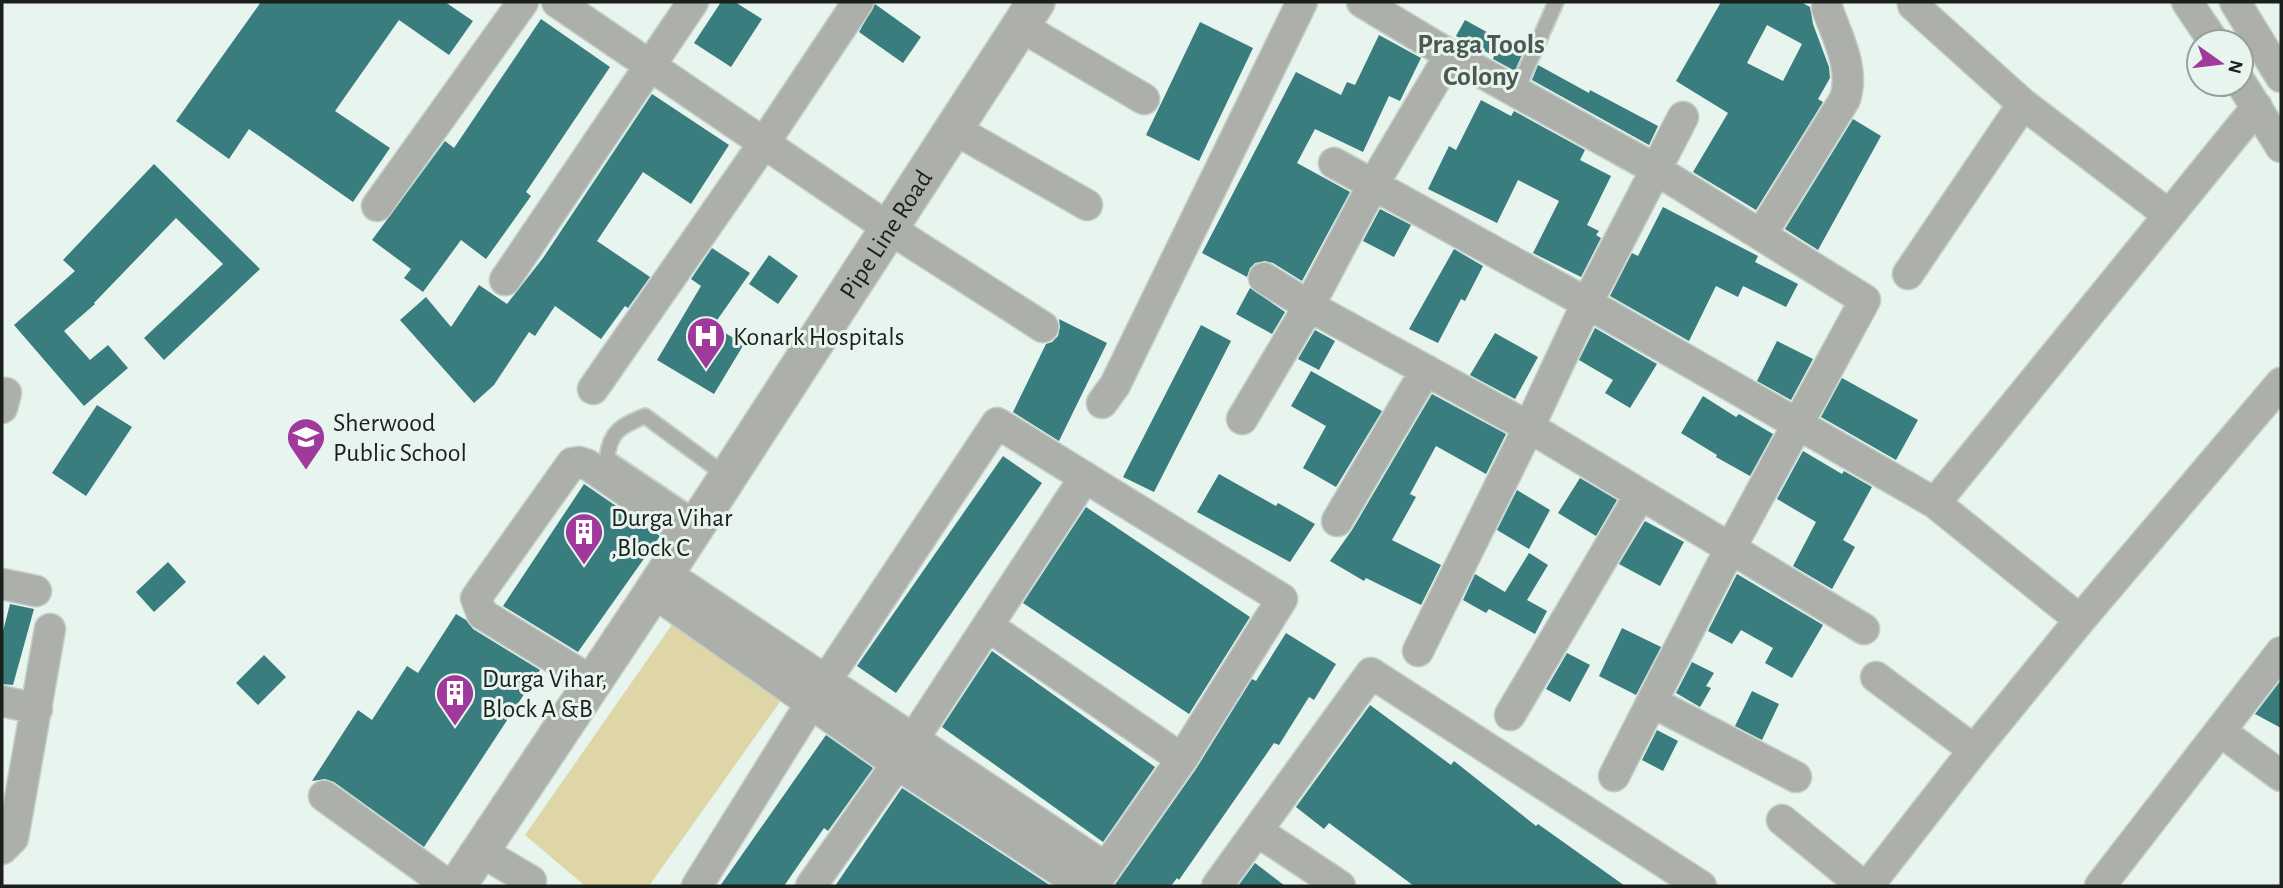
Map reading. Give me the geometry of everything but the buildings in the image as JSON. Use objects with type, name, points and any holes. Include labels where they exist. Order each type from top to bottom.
[{"type":"street","points":[[377,206],[523,2]]},
{"type":"street","points":[[557,2],[890,229],[1044,327]]},
{"type":"street","points":[[505,280],[693,2]]},
{"type":"street","points":[[593,389],[764,143],[858,2]]},
{"type":"street","points":[[1102,403],[1115,385],[1302,2]]},
{"type":"street","points":[[1362,2],[1655,169],[1865,300],[1730,549],[1614,776]]},
{"type":"street","points":[[1915,2],[1913,5],[2023,104],[2169,215]]},
{"type":"street","points":[[2187,2],[2205,28]]},
{"type":"street","points":[[2235,2],[2281,77]]},
{"type":"street","points":[[1761,234],[1845,99],[1849,87],[1848,68],[1827,8]]},
{"type":"street","points":[[1028,14],[1144,99]]},
{"type":"street","name":"Pipe Line Road","points":[[457,886],[659,583],[1028,14]]},
{"type":"street","points":[[1242,419],[1309,306],[1374,183],[1450,54]]},
{"type":"street","points":[[1935,503],[2169,215],[2247,98]]},
{"type":"street","points":[[2251,98],[2281,147]]},
{"type":"street","points":[[1908,274],[2023,104]]},
{"type":"street","points":[[1418,651],[1587,303],[1682,117]]},
{"type":"street","points":[[954,129],[1087,205]]},
{"type":"street","points":[[1334,163],[1587,303],[1935,503],[2080,620]]},
{"type":"street","points":[[1264,278],[1309,306],[1529,427],[1864,629]]},
{"type":"street","points":[[1337,522],[1426,370]]},
{"type":"street","points":[[1782,820],[1866,886],[2080,620],[2281,383]]},
{"type":"street","points":[[697,886],[819,692],[997,423],[1282,599],[1182,759],[1094,880]]},
{"type":"street","points":[[593,682],[482,614],[476,597],[572,463],[588,464],[695,527]]},
{"type":"street","points":[[811,886],[897,764],[1085,477]]},
{"type":"street","points":[[1510,715],[1640,495]]},
{"type":"street","points":[[659,583],[819,692],[897,764],[1094,880]]},
{"type":"street","points":[[659,583],[700,624],[819,692],[913,739],[1094,880]]},
{"type":"street","points":[[2,584],[36,591]]},
{"type":"street","points":[[988,626],[1182,759]]},
{"type":"street","points":[[2,849],[13,838],[50,629]]},
{"type":"street","points":[[2102,885],[2281,652]]},
{"type":"street","points":[[1217,886],[1371,673],[1701,886]]},
{"type":"street","points":[[1876,677],[1974,750]]},
{"type":"street","points":[[2,701],[37,709]]},
{"type":"street","points":[[1652,702],[1796,777]]},
{"type":"street","points":[[2220,731],[2281,776]]},
{"type":"street","points":[[324,796],[449,886]]},
{"type":"street","points":[[1257,831],[1340,886]]},
{"type":"street","points":[[480,851],[531,881]]},
{"type":"lane","points":[[1516,92],[1556,2]]},
{"type":"lane","points":[[695,527],[607,458],[609,443],[621,426],[645,416],[728,477]]},
{"type":"shaded area","points":[[673,623],[782,699],[649,886],[585,886],[525,835]]},
{"type":"place","name":"Konark Hospitals","points":[[706,370]]},
{"type":"place","name":"Sherwood Public School","points":[[306,471]]},
{"type":"place","name":"Durga Vihar ,Block C","points":[[584,566]]},
{"type":"place","name":"Durga Vihar, Block A &B","points":[[455,727]]},
{"type":"district","name":"Praga Tools Colony","points":[[1481,59]]}]
